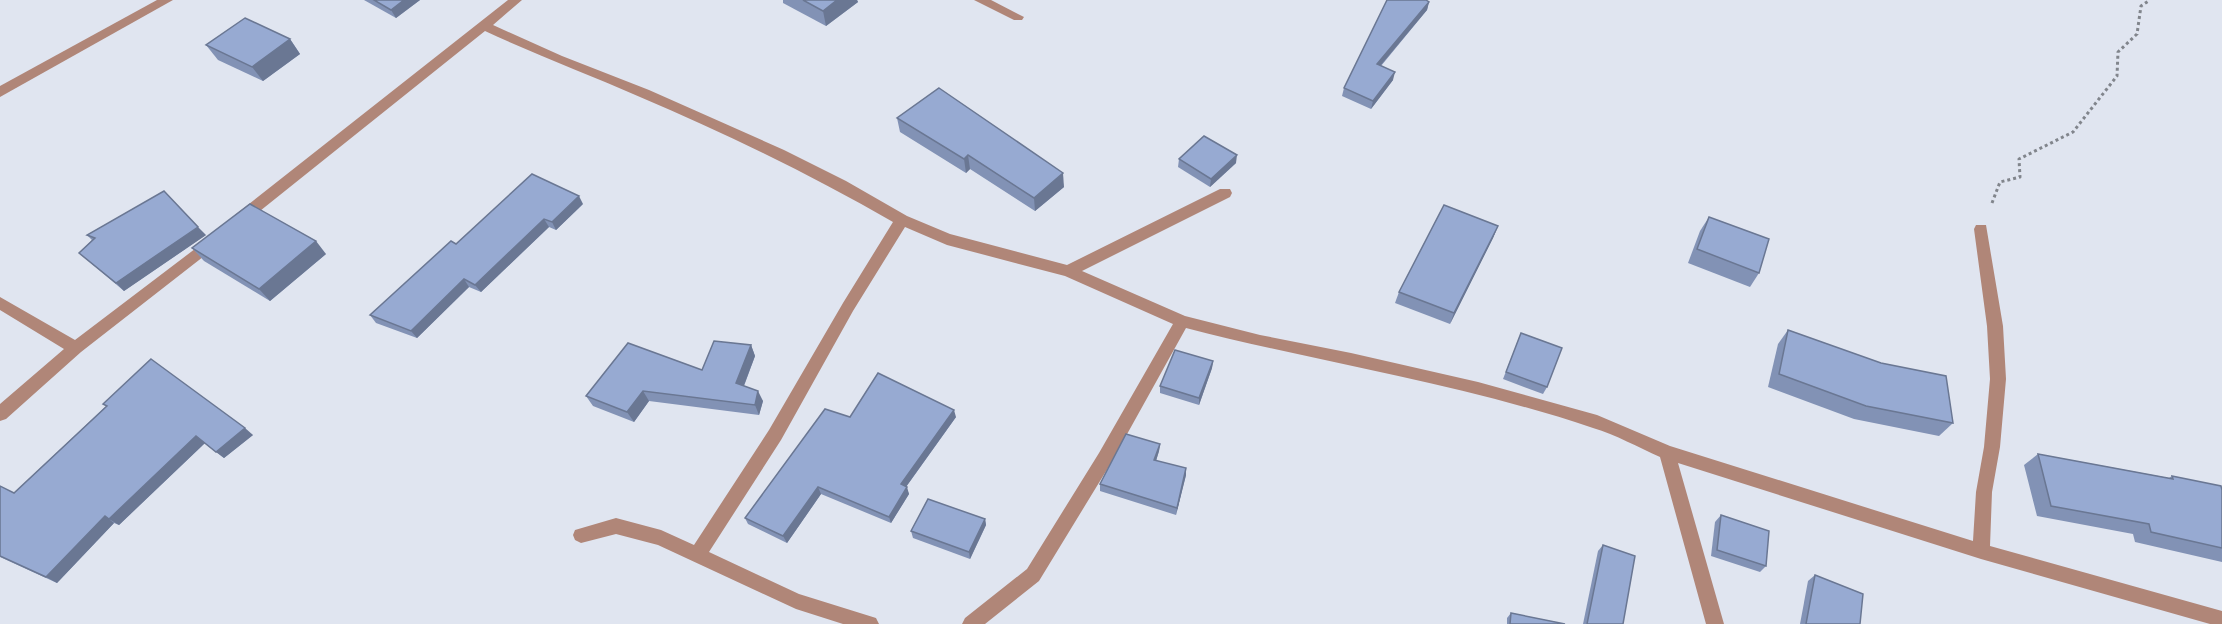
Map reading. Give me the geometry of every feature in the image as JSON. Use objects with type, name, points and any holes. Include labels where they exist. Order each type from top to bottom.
[{"type":"street","points":[[0,92],[167,0]]},
{"type":"street","points":[[0,414],[76,348],[516,0]]},
{"type":"street","points":[[980,0],[1018,17]]},
{"type":"street","points":[[484,26],[557,59],[644,93],[779,154],[841,184],[902,220],[947,239],[1068,271],[1182,321],[1260,341],[1351,359],[1478,389],[1597,422],[1667,452],[1981,551],[2222,619]]},
{"type":"street","points":[[1068,271],[1225,193]]},
{"type":"street","points":[[697,555],[775,435],[848,307],[902,220]]},
{"type":"street","points":[[1981,229],[1995,327],[1998,379],[1992,447],[1984,492],[1981,551]]},
{"type":"street","points":[[0,303],[76,348]]},
{"type":"street","points":[[971,624],[1033,575],[1105,458],[1182,321]]},
{"type":"street","points":[[1667,452],[1715,624]]},
{"type":"street","points":[[581,535],[616,526],[662,538],[796,601],[870,624]]},
{"type":"path","points":[[1981,229],[2000,182],[2020,177],[2019,159],[2073,132],[2117,76],[2118,51],[2137,34],[2142,6],[2150,0]]},
{"type":"building","points":[[374,0],[404,0],[391,10]]},
{"type":"building","points":[[803,0],[837,0],[823,11]]},
{"type":"building","points":[[1387,0],[1426,0],[1429,2],[1377,64],[1395,72],[1373,101],[1344,88]]},
{"type":"building","points":[[245,18],[290,39],[252,67],[206,45]]},
{"type":"building","points":[[939,88],[1063,173],[1034,198],[968,155],[964,159],[897,118]]},
{"type":"building","points":[[1204,136],[1237,155],[1211,179],[1179,159]]},
{"type":"building","points":[[532,174],[579,196],[552,222],[544,219],[475,285],[464,279],[411,331],[370,315],[451,241],[456,244]]},
{"type":"building","points":[[164,191],[198,227],[116,283],[79,253],[95,238],[87,235]]},
{"type":"building","points":[[250,204],[316,241],[259,289],[192,248]]},
{"type":"building","points":[[1444,205],[1498,226],[1454,313],[1399,292]]},
{"type":"building","points":[[1709,217],[1769,239],[1759,273],[1697,249]]},
{"type":"building","points":[[1788,330],[1881,363],[1946,376],[1953,423],[1866,406],[1779,374]]},
{"type":"building","points":[[1521,333],[1562,348],[1547,387],[1506,372]]},
{"type":"building","points":[[714,341],[751,345],[736,383],[758,391],[755,405],[643,391],[627,412],[586,396],[628,343],[702,370]]},
{"type":"building","points":[[1175,350],[1213,361],[1199,398],[1160,386]]},
{"type":"building","points":[[151,359],[245,428],[216,452],[196,436],[109,519],[105,516],[46,577],[0,556],[0,486],[14,493],[107,406],[103,404]]},
{"type":"building","points":[[878,373],[954,410],[901,484],[907,487],[889,517],[818,487],[783,536],[745,518],[825,409],[850,417]]},
{"type":"building","points":[[1126,434],[1160,444],[1154,460],[1186,468],[1177,508],[1100,484]]},
{"type":"building","points":[[2038,454],[2221,486],[2222,548],[2151,532],[2149,524],[2051,506]]},
{"type":"building","points":[[928,499],[985,519],[969,552],[911,531]]},
{"type":"building","points":[[1721,515],[1769,531],[1766,566],[1717,550]]},
{"type":"building","points":[[1603,545],[1635,556],[1623,624],[1587,624]]},
{"type":"building","points":[[1815,575],[1863,594],[1860,624],[1806,624]]},
{"type":"building","points":[[1511,613],[1565,624],[1510,624]]}]
